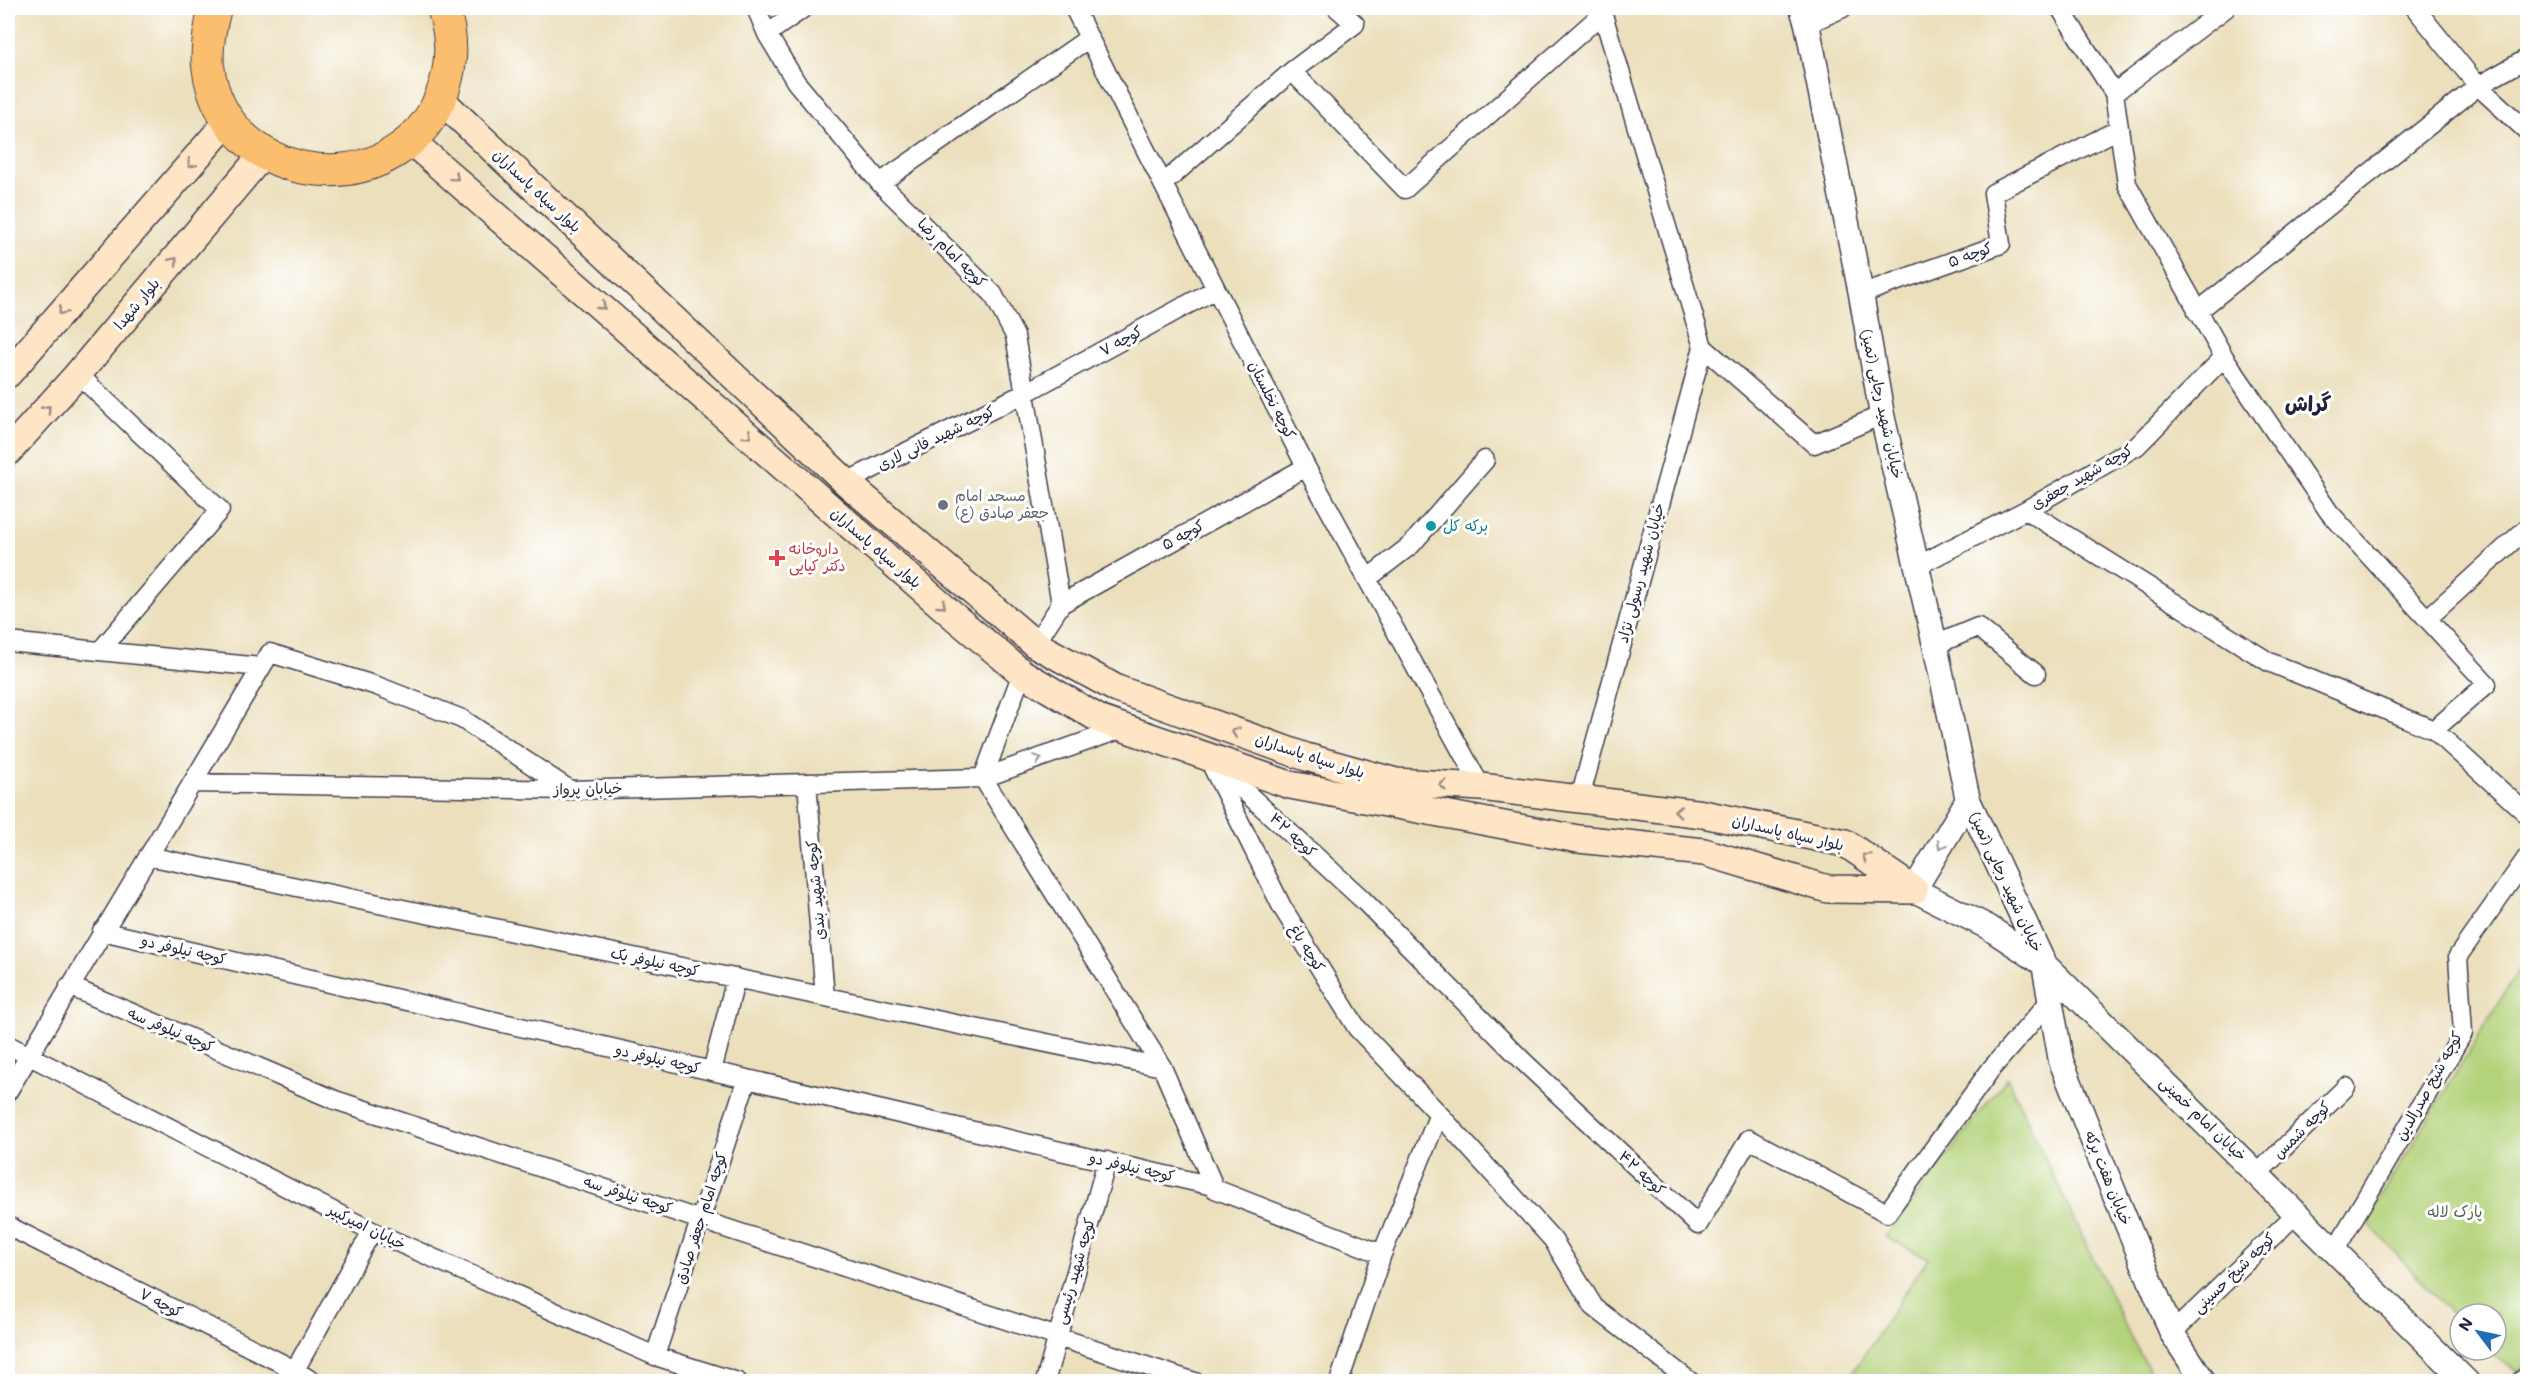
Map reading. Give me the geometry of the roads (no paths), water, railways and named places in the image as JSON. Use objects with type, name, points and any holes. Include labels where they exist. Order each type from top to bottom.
[{"type":"highway","points":[[208,17],[208,66],[215,94],[229,120],[245,138],[264,153],[288,165],[313,171],[339,171],[365,166],[389,156],[410,140],[432,114],[440,99],[448,74],[451,48],[448,22],[443,8]]},
{"type":"main road","name":"بلوار سپاه پاسداران","points":[[440,99],[846,482],[1035,644],[1117,689],[1306,758],[1396,782],[1481,787],[1703,814],[1845,843],[1914,890]]},
{"type":"main road","points":[[8,374],[229,120]]},
{"type":"main road","name":"بلوار سپاه پاسداران","points":[[410,140],[1022,673],[1101,720],[1290,785],[1578,839],[1704,852],[1828,889],[1914,890]]},
{"type":"main road","name":"بلوار شهدا","points":[[8,452],[78,374],[264,153]]},
{"type":"street","name":"کوچه امام رضا","points":[[756,8],[767,34],[796,82],[880,183],[993,294],[1015,336],[1061,604]]},
{"type":"street","points":[[767,34],[804,8]]},
{"type":"street","name":"کوچه نخلستان","points":[[1074,8],[1306,467],[1481,787]]},
{"type":"street","points":[[1163,184],[1292,71],[1355,24],[1337,8]]},
{"type":"street","points":[[1804,16],[1843,8]]},
{"type":"street","points":[[2060,8],[2114,93],[2127,184],[2224,357],[2330,512],[2487,684],[2434,730]]},
{"type":"street","points":[[2114,93],[2226,8]]},
{"type":"street","points":[[2415,8],[2478,86],[2528,132]]},
{"type":"street","points":[[1292,71],[1405,189],[1602,10],[1703,347],[1814,444],[1882,415]]},
{"type":"street","name":"خیابان شهید رجایی (تمیز)","points":[[1804,16],[1861,294],[1882,415],[1968,800],[2044,964]]},
{"type":"street","points":[[880,183],[1089,38]]},
{"type":"street","points":[[2197,312],[2478,86],[2528,58]]},
{"type":"street","name":"کوچه ۵","points":[[1861,294],[2001,244],[1993,193],[2119,129]]},
{"type":"street","name":"کوچه ۷","points":[[1025,393],[1216,289]]},
{"type":"street","name":"خیابان شهید رسولی نژاد","points":[[1580,798],[1703,347]]},
{"type":"street","name":"کوچه شهید جعفری","points":[[1917,566],[2026,510],[2137,446],[2224,357]]},
{"type":"street","points":[[78,374],[220,510],[100,651]]},
{"type":"street","name":"کوچه شهید فانی لاری","points":[[846,482],[1025,393]]},
{"type":"street","points":[[1367,579],[1411,545],[1485,460]]},
{"type":"street","name":"کوچه ۵","points":[[1061,604],[1306,467]]},
{"type":"street","points":[[2026,510],[2269,662],[2434,730],[2528,815]]},
{"type":"street","points":[[2428,618],[2528,527]]},
{"type":"street","points":[[1035,644],[1061,604]]},
{"type":"street","points":[[1935,645],[1978,627],[2036,674]]},
{"type":"street","points":[[8,642],[261,667]]},
{"type":"street","points":[[8,1091],[27,1055],[270,653],[377,686],[462,719],[570,790]]},
{"type":"street","points":[[1022,673],[983,778],[1162,1067],[1213,1186]]},
{"type":"street","name":"خیابان پرواز","points":[[193,783],[570,790],[983,778],[1124,728]]},
{"type":"street","name":"کوچه ۴۲","points":[[1209,758],[1362,899],[1525,1064],[1698,1225],[1749,1139],[1887,1213],[1991,1069],[2050,1001]]},
{"type":"street","name":"کوچه باغ","points":[[1209,758],[1282,907],[1356,1028],[1439,1114],[1553,1240],[1594,1307],[1691,1382]]},
{"type":"street","name":"کوچه شهید بندی","points":[[807,783],[825,997]]},
{"type":"street","name":"خیابان شهید رجایی (تمیز)","points":[[1914,890],[1968,800]]},
{"type":"street","name":"کوچه نیلوفر یک","points":[[148,856],[1162,1067]]},
{"type":"street","name":"کوچه شیخ صدرالدین","points":[[2335,1250],[2463,1033],[2458,956],[2528,856]]},
{"type":"street","name":"خیابان امام خمینی","points":[[1914,890],[1988,927],[2044,964],[2467,1382]]},
{"type":"street","name":"کوچه نیلوفر دو","points":[[102,932],[1213,1186],[1215,1189],[1382,1254]]},
{"type":"street","name":"خیابان هفت برکه","points":[[2044,964],[2061,1061],[2172,1333],[2204,1382]]},
{"type":"street","points":[[711,1071],[736,978]]},
{"type":"street","name":"کوچه نیلوفر سه","points":[[69,986],[335,1100],[1057,1334],[1196,1382]]},
{"type":"street","name":"خیابان امیرکبیر","points":[[8,1045],[372,1231],[655,1356],[708,1377],[738,1382]]},
{"type":"street","name":"کوچه امام جعفر صادق","points":[[655,1356],[747,1079]]},
{"type":"street","name":"کوچه شمس","points":[[2258,1173],[2346,1087]]},
{"type":"street","points":[[1339,1382],[1382,1254],[1439,1114]]},
{"type":"street","name":"کوچه شهید رئیسی","points":[[1045,1382],[1107,1161]]},
{"type":"street","name":"کوچه شیخ حسینی","points":[[2172,1333],[2297,1213]]},
{"type":"street","name":"کوچه ۷","points":[[8,1226],[291,1376],[313,1382]]},
{"type":"street","points":[[291,1376],[372,1231]]},
{"type":"street","points":[[2520,1382],[2528,1375]]},
{"type":"place","name":"مسجد امام جعفر صادق (ع)","points":[[943,505]]},
{"type":"place","name":"برکه کل","points":[[1431,526]]},
{"type":"place","name":"داروخانه دکتر کیایی","points":[[777,558]]},
{"type":"district","name":"گراش","points":[[2308,404]]},
{"type":"park label","name":"پارک لاله","points":[[2455,1212]]}]
